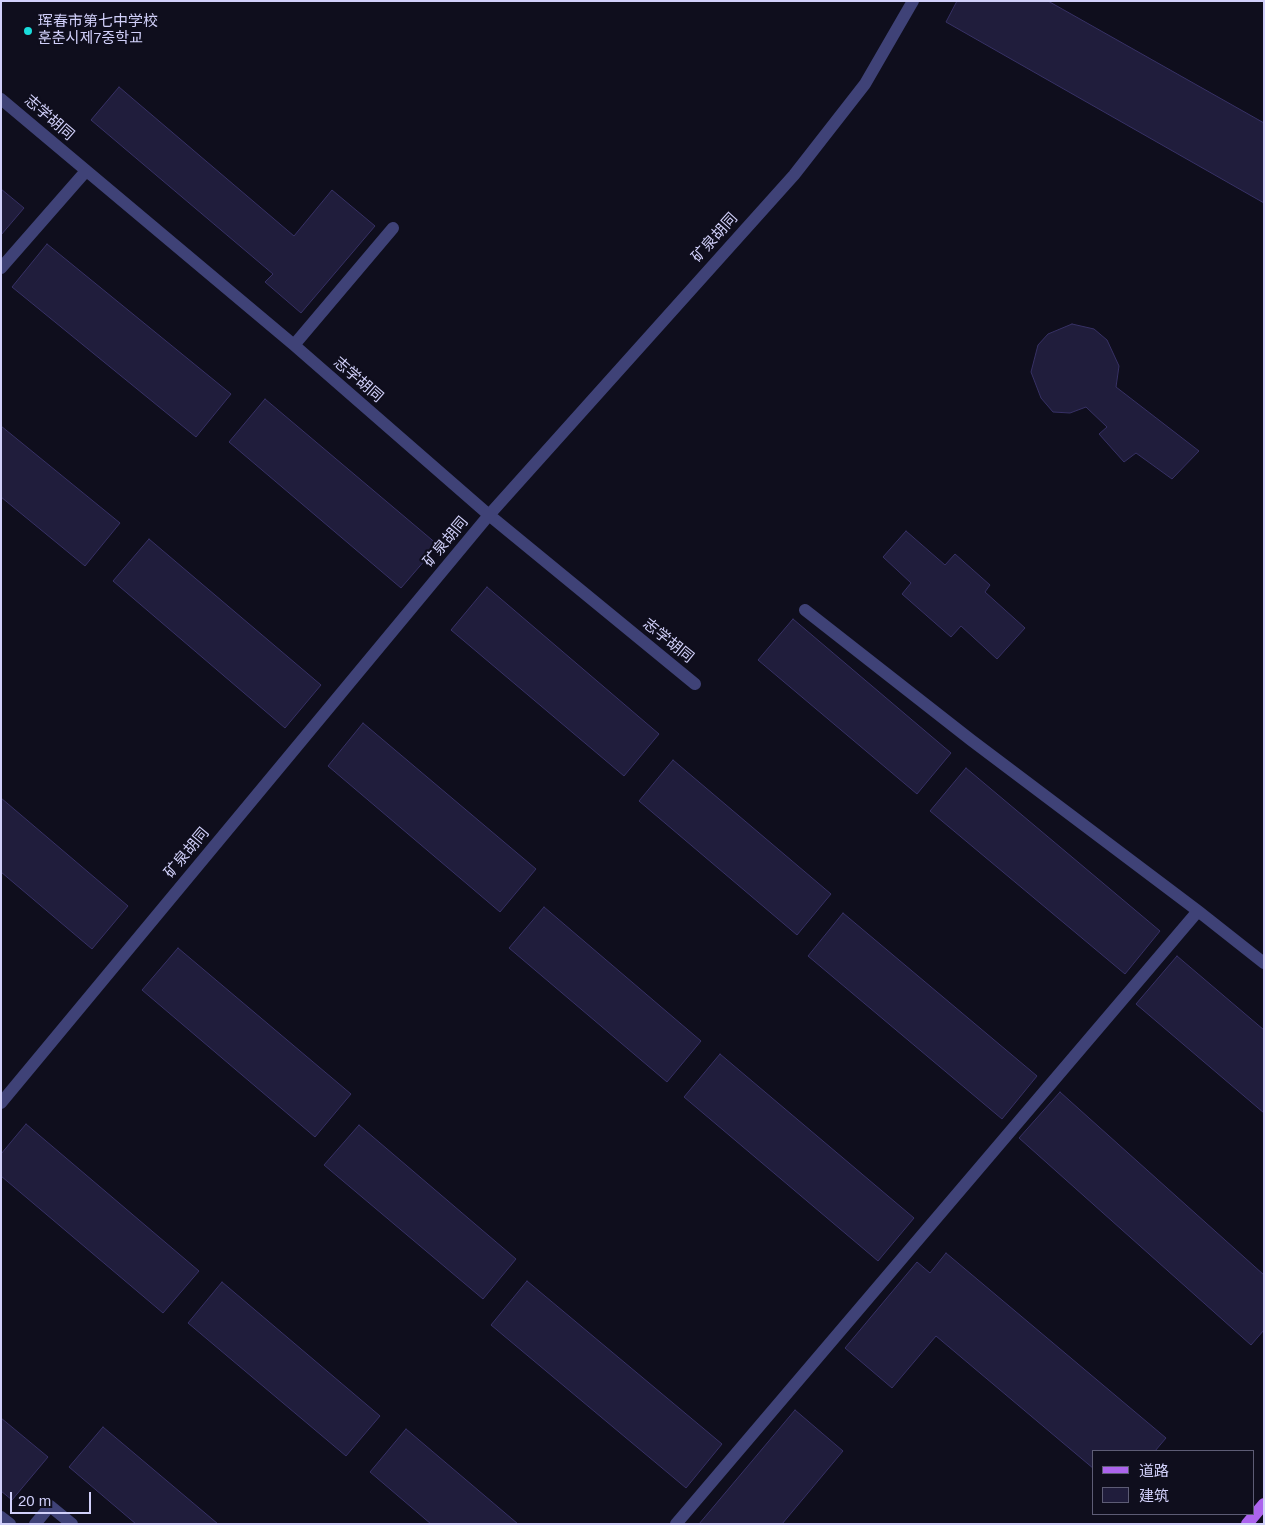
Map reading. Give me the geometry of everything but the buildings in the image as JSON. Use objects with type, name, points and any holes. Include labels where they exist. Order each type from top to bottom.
[{"type":"main road","points":[[1251,1522],[1264,1504]]},
{"type":"street","name":"矿泉胡同","points":[[1,1103],[489,515],[794,175],[865,84],[913,1]]},
{"type":"street","name":"志学胡同","points":[[1,99],[294,345],[489,515],[696,684]]},
{"type":"street","points":[[1,268],[86,171]]},
{"type":"street","points":[[294,345],[393,228]]},
{"type":"street","points":[[805,610],[971,740],[1264,963]]},
{"type":"street","points":[[676,1524],[1198,911]]},
{"type":"street","points":[[35,1524],[50,1506],[72,1524]]},
{"type":"street","points":[[1,1517],[10,1524]]},
{"type":"place","name":"珲春市第七中学校 훈춘시제7중학교","points":[[28,31]]}]
